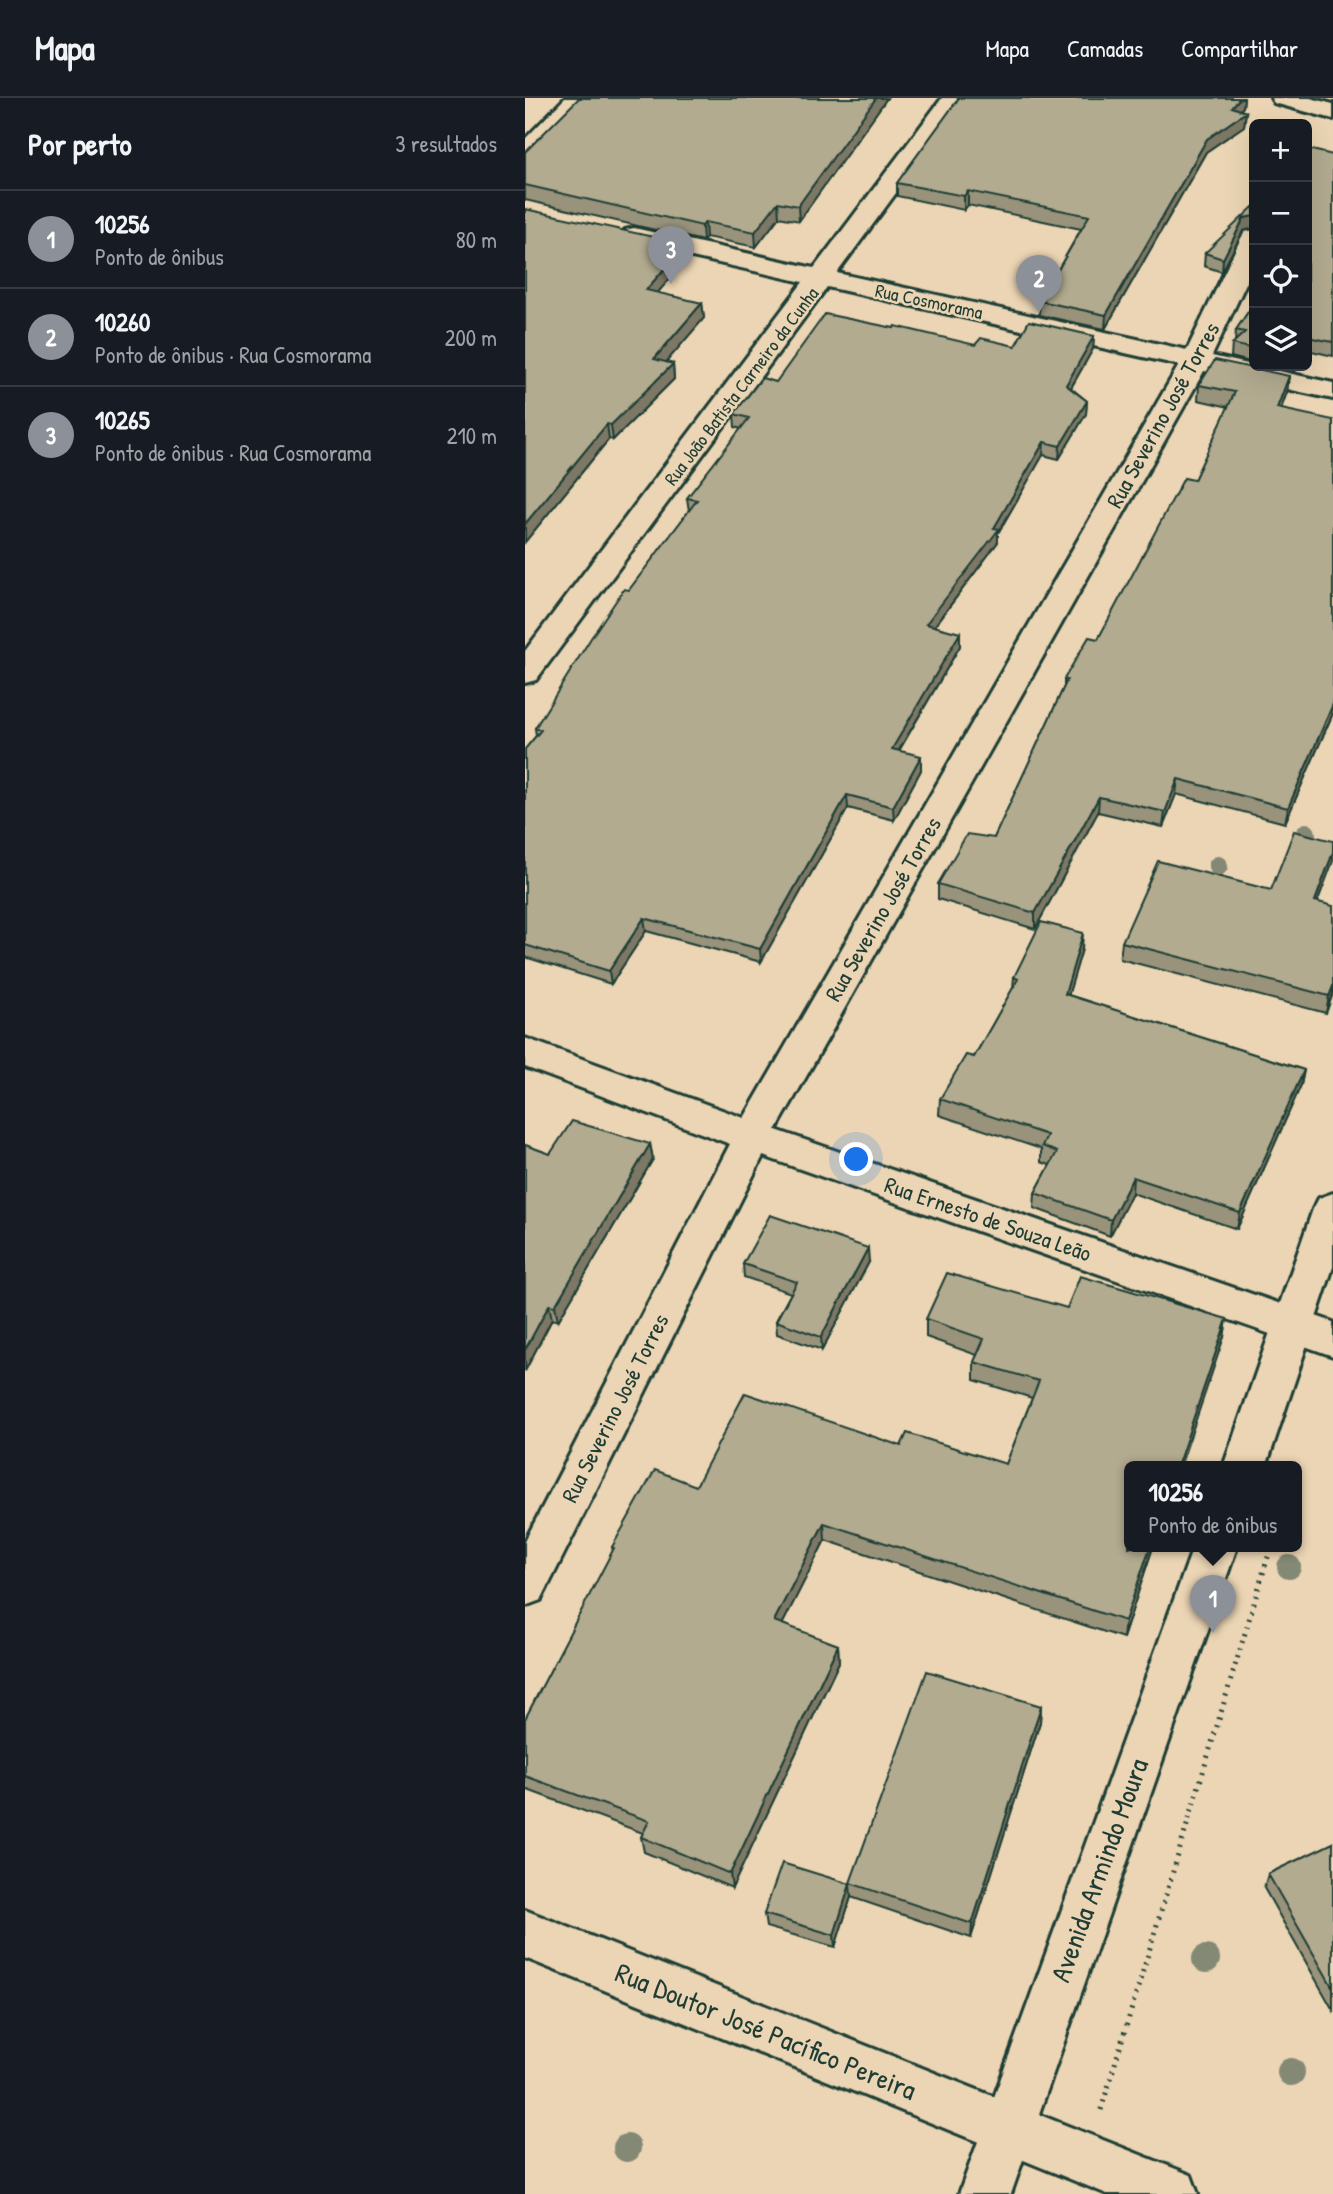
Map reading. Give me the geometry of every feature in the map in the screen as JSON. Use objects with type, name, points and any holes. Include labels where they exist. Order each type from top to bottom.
[{"type":"street","points":[[525,153],[579,98]]},
{"type":"street","name":"Rua João Batista Carneiro da Cunha","points":[[525,673],[954,98]]},
{"type":"street","points":[[1283,98],[1319,115]]},
{"type":"street","name":"Rua Cosmorama","points":[[606,230],[1333,391]]},
{"type":"street","name":"Rua Severino José Torres","points":[[525,1586],[753,1137],[1197,359],[1251,245]]},
{"type":"street","name":"Rua Ernesto de Souza Leão","points":[[525,1052],[753,1137],[1333,1339]]},
{"type":"street","points":[[1246,1461],[1333,1209]]},
{"type":"street","name":"Avenida Armindo Moura","points":[[985,2194],[1213,1552]]},
{"type":"street","name":"Rua Doutor José Pacífico Pereira","points":[[525,1934],[1171,2194]]},
{"type":"path","points":[[1099,2117],[1269,1552]]},
{"type":"building","points":[[579,98],[876,98],[798,206],[778,202],[755,232],[705,222],[702,226],[525,185],[525,152]]},
{"type":"building","points":[[959,98],[1240,98],[1232,107],[1246,112],[1207,139],[1106,315],[1040,301],[1089,216],[968,191],[964,196],[897,183]]},
{"type":"building","points":[[1312,150],[1333,155],[1333,342],[1312,338]]},
{"type":"building","points":[[525,209],[686,244],[646,290],[702,303],[654,359],[673,364],[611,425],[607,424],[525,524]]},
{"type":"building","points":[[1249,211],[1249,217],[1244,218],[1223,259],[1205,253]]},
{"type":"building","points":[[1249,310],[1249,348],[1232,344],[1245,332],[1236,330]]},
{"type":"building","points":[[825,314],[894,328],[895,326],[975,345],[981,338],[1015,346],[1029,321],[1094,336],[1066,385],[1087,401],[1060,446],[1044,442],[994,528],[999,529],[926,624],[960,633],[892,749],[921,756],[893,807],[847,795],[760,949],[644,918],[609,971],[525,945],[525,749],[541,730],[535,728],[624,589],[629,590],[697,500],[687,498],[749,418],[734,414],[762,378],[776,382]]},
{"type":"building","points":[[1215,360],[1249,367],[1249,371],[1289,376],[1277,408],[1333,420],[1333,704],[1288,808],[1178,779],[1165,812],[1099,797],[1035,913],[938,884],[967,834],[994,838],[1067,680],[1064,679],[1089,637],[1098,639],[1184,478],[1194,480],[1235,392],[1199,385]]},
{"type":"building","points":[[1294,831],[1333,841],[1333,852],[1315,901],[1333,906],[1333,986],[1329,996],[1122,942],[1158,861],[1271,890]]},
{"type":"building","points":[[1041,922],[1083,933],[1065,994],[1304,1070],[1240,1213],[1133,1177],[1111,1220],[1035,1193],[1057,1152],[1042,1146],[1047,1135],[940,1099],[966,1055],[974,1057],[1018,979],[1014,977]]},
{"type":"building","points":[[572,1121],[650,1144],[555,1306],[549,1305],[525,1350],[525,1145],[550,1154]]},
{"type":"building","points":[[770,1215],[868,1248],[821,1337],[776,1321],[797,1282],[743,1264]]},
{"type":"building","points":[[947,1273],[1067,1308],[1080,1276],[1227,1319],[1179,1461],[1124,1461],[1124,1552],[1148,1552],[1125,1621],[824,1523],[774,1621],[838,1645],[730,1874],[641,1837],[649,1821],[525,1776],[525,1719],[614,1548],[612,1547],[655,1470],[696,1486],[745,1393],[901,1446],[907,1433],[1006,1464],[1039,1381],[974,1362],[984,1339],[926,1319]]},
{"type":"building","points":[[927,1671],[1041,1706],[972,1924],[850,1883]]},
{"type":"building","points":[[1333,1843],[1333,1988],[1268,1874]]},
{"type":"building","points":[[782,1863],[850,1884],[834,1935],[764,1914]]},
{"type":"place","name":"10265","points":[[671,284]]},
{"type":"place","name":"10260","points":[[1039,313]]},
{"type":"place","name":"10256","points":[[1213,1633]]}]
